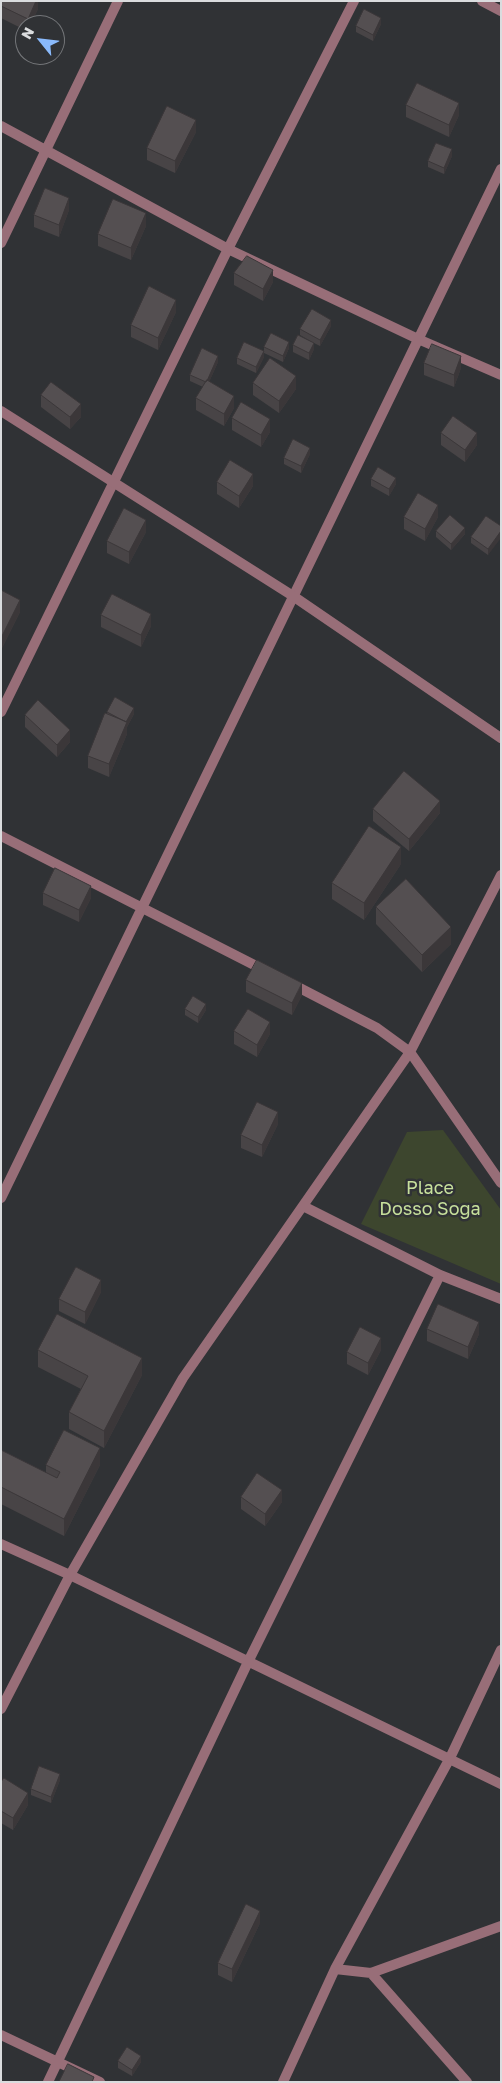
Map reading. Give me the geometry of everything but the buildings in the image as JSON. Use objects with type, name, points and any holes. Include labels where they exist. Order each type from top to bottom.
[{"type":"street","points":[[1,243],[118,1]]},
{"type":"street","points":[[1,712],[115,483],[228,249],[354,1]]},
{"type":"street","points":[[482,1],[501,10]]},
{"type":"street","points":[[1,126],[228,249],[418,339],[501,375]]},
{"type":"street","points":[[1,1198],[501,169]]},
{"type":"street","points":[[1,411],[293,596],[501,738]]},
{"type":"street","points":[[1,836],[377,1028],[410,1052],[501,1183]]},
{"type":"street","points":[[1,1709],[70,1575],[183,1378],[410,1052],[501,875]]},
{"type":"street","points":[[303,1206],[440,1275],[501,1299]]},
{"type":"street","points":[[48,2082],[248,1662],[440,1275]]},
{"type":"street","points":[[1,1544],[70,1575],[501,1784]]},
{"type":"street","points":[[283,2082],[335,1970],[450,1758],[501,1650]]},
{"type":"street","points":[[335,1970],[371,1973],[501,1926]]},
{"type":"street","points":[[371,1973],[467,2082]]},
{"type":"street","points":[[1,2035],[100,2082]]},
{"type":"green space","name":"Place Dosso Soga","points":[[443,1130],[501,1210],[501,1284],[361,1224],[407,1132]]}]
